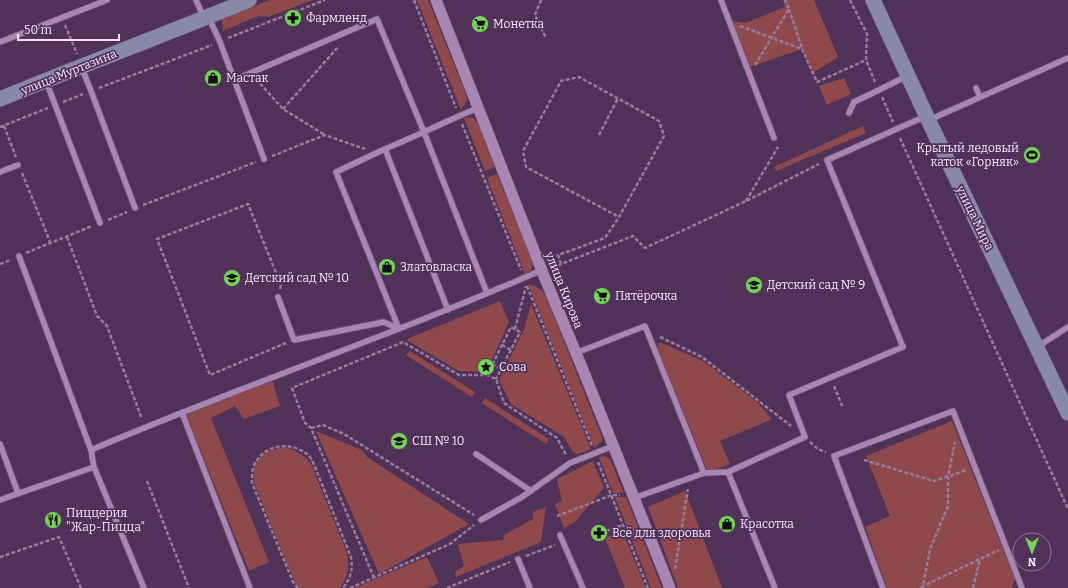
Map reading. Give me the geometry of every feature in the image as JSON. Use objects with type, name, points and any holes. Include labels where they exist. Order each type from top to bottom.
[{"type":"main road","name":"улица Муртазина","points":[[0,99],[46,80],[79,61],[206,18],[249,0]]},
{"type":"main road","name":"улица Мира","points":[[873,0],[927,118],[1068,413]]},
{"type":"street","name":"улица Кирова","points":[[436,0],[452,37],[478,108],[543,273],[670,587]]},
{"type":"lane","points":[[0,42],[107,0]]},
{"type":"lane","points":[[196,0],[220,42],[264,159]]},
{"type":"lane","points":[[721,0],[774,138]]},
{"type":"lane","points":[[234,80],[377,19],[424,132],[487,293]]},
{"type":"lane","points":[[634,497],[704,473],[728,472],[805,437],[789,395],[903,347],[827,160],[896,129],[980,97],[1068,58]]},
{"type":"lane","points":[[79,61],[135,208]]},
{"type":"lane","points":[[850,113],[854,102],[908,76]]},
{"type":"lane","points":[[46,80],[100,223]]},
{"type":"lane","points":[[976,88],[980,97]]},
{"type":"lane","points":[[399,329],[336,172],[478,108]]},
{"type":"lane","points":[[385,149],[448,310]]},
{"type":"lane","points":[[0,172],[18,165]]},
{"type":"lane","points":[[19,256],[91,450],[94,467],[144,588]]},
{"type":"lane","points":[[91,450],[145,427],[448,310],[524,278],[543,273]]},
{"type":"lane","points":[[278,297],[294,340],[384,322],[399,329]]},
{"type":"lane","points":[[576,353],[645,326],[704,473]]},
{"type":"lane","points":[[1036,347],[1068,327]]},
{"type":"lane","points":[[883,588],[834,456],[953,411],[1022,588]]},
{"type":"lane","points":[[182,413],[250,588]]},
{"type":"lane","points":[[0,444],[18,492]]},
{"type":"lane","points":[[481,520],[522,498],[570,463],[613,446]]},
{"type":"lane","points":[[476,454],[531,491]]},
{"type":"lane","points":[[0,500],[18,492],[94,467]]},
{"type":"lane","points":[[728,472],[776,588]]},
{"type":"lane","points":[[560,535],[583,588]]},
{"type":"lane","points":[[518,559],[530,588]]},
{"type":"path","points":[[0,127],[325,0]]},
{"type":"path","points":[[414,0],[524,278]]},
{"type":"path","points":[[540,0],[535,15],[546,38]]},
{"type":"path","points":[[785,0],[802,49],[817,82],[866,60]]},
{"type":"path","points":[[850,0],[867,34],[866,60],[1068,509]]},
{"type":"path","points":[[750,74],[789,9]]},
{"type":"path","points":[[62,18],[79,61]]},
{"type":"path","points":[[527,23],[537,20]]},
{"type":"path","points":[[730,23],[802,49]]},
{"type":"path","points":[[283,109],[339,46]]},
{"type":"path","points":[[250,73],[283,109],[325,135],[377,153]]},
{"type":"path","points":[[561,264],[558,255],[605,238],[619,216],[664,136],[659,121],[579,77],[561,81],[523,150],[526,167],[619,216]]},
{"type":"path","points":[[599,135],[618,98]]},
{"type":"path","points":[[4,126],[18,165],[51,244]]},
{"type":"path","points":[[0,264],[135,208],[325,135]]},
{"type":"path","points":[[746,201],[778,147]]},
{"type":"path","points":[[543,273],[561,264],[633,236],[645,248],[746,201],[827,160]]},
{"type":"path","points":[[278,297],[281,285],[248,204],[157,239],[210,375],[294,340]]},
{"type":"path","points":[[66,237],[97,316],[107,326],[145,427]]},
{"type":"path","points":[[515,329],[526,283],[648,588]]},
{"type":"path","points":[[487,375],[511,327],[520,332],[496,379],[504,403],[557,438],[570,463]]},
{"type":"path","points":[[647,332],[702,356],[805,437],[818,449],[834,456]]},
{"type":"path","points":[[374,578],[311,428],[305,423],[292,388],[403,342],[459,375],[487,375],[496,379]]},
{"type":"path","points":[[502,345],[511,350]]},
{"type":"path","points":[[492,364],[501,369]]},
{"type":"path","points":[[830,378],[843,408]]},
{"type":"path","points":[[311,428],[323,425],[344,434],[481,520],[450,544],[350,588]]},
{"type":"path","points":[[922,587],[930,549],[948,506],[948,477],[959,426]]},
{"type":"path","points":[[298,588],[293,582],[252,483],[252,469],[256,460],[264,452],[274,447],[287,446],[298,448],[309,455],[315,467],[351,557],[352,568],[349,579],[344,588]]},
{"type":"path","points":[[864,460],[934,481],[959,473]]},
{"type":"path","points":[[670,587],[674,581],[690,478]]},
{"type":"path","points":[[147,482],[189,588]]},
{"type":"path","points":[[557,516],[612,495],[634,497]]},
{"type":"path","points":[[606,531],[623,525]]},
{"type":"path","points":[[0,557],[59,537],[81,588]]},
{"type":"path","points":[[447,588],[563,542]]},
{"type":"path","points":[[922,587],[989,554]]},
{"type":"path","points":[[973,588],[980,558]]},
{"type":"shaded area","points":[[270,0],[313,0],[268,17],[258,16],[223,31],[222,19]]},
{"type":"shaded area","points":[[417,0],[428,0],[466,94],[467,100],[461,110]]},
{"type":"shaded area","points":[[783,0],[814,0],[838,57],[813,73],[802,49],[750,67],[732,21],[745,23],[785,7]]},
{"type":"shaded area","points":[[844,78],[851,94],[827,105],[819,86]]},
{"type":"shaded area","points":[[472,117],[478,123],[495,167],[485,171],[464,118]]},
{"type":"shaded area","points":[[863,126],[866,133],[776,171],[774,167]]},
{"type":"shaded area","points":[[497,174],[533,262],[531,270],[525,274],[487,178]]},
{"type":"shaded area","points":[[528,284],[538,288],[546,296],[603,440],[594,448]]},
{"type":"shaded area","points":[[500,301],[509,322],[486,372],[459,371],[407,339]]},
{"type":"shaded area","points":[[531,304],[591,449],[578,454],[573,452],[564,437],[511,404],[499,380],[524,329]]},
{"type":"shaded area","points":[[658,343],[662,343],[703,361],[756,401],[772,419],[720,441],[730,464],[708,472],[657,348]]},
{"type":"shaded area","points":[[410,351],[475,392],[472,397],[406,355]]},
{"type":"shaded area","points":[[272,380],[280,406],[244,419],[235,406],[211,418],[269,562],[249,571],[186,414]]},
{"type":"shaded area","points":[[485,398],[549,439],[546,444],[482,403]]},
{"type":"shaded area","points":[[952,421],[1015,579],[1012,588],[887,588],[865,527],[890,516],[866,456]]},
{"type":"shaded area","points":[[316,431],[362,450],[367,457],[469,524],[379,574]]},
{"type":"shaded area","points":[[285,447],[300,453],[311,464],[347,553],[348,571],[340,588],[300,588],[295,583],[254,483],[255,464],[261,456],[275,449]]},
{"type":"shaded area","points":[[605,456],[610,459],[624,493],[613,493],[599,457]]},
{"type":"shaded area","points":[[593,461],[604,488],[575,522],[564,528],[555,504],[562,501],[557,479]]},
{"type":"shaded area","points":[[685,491],[722,588],[678,588],[648,507]]},
{"type":"shaded area","points":[[615,497],[626,497],[662,588],[651,588]]},
{"type":"shaded area","points":[[546,507],[541,542],[456,577],[455,572],[464,566],[458,544],[503,540],[504,535],[533,519],[533,512]]},
{"type":"shaded area","points":[[622,530],[646,588],[625,588],[605,538]]},
{"type":"shaded area","points":[[427,557],[439,583],[427,588],[354,588]]},
{"type":"place","name":"Фармленд","points":[[293,18]]},
{"type":"place","name":"Монетка","points":[[480,24]]},
{"type":"place","name":"Мастак","points":[[213,78]]},
{"type":"place","name":"Крытый ледовый каток «Горняк»","points":[[1032,155]]},
{"type":"place","name":"Златовласка","points":[[387,267]]},
{"type":"place","name":"Детский сад № 10","points":[[232,278]]},
{"type":"place","name":"Детский сад № 9","points":[[754,285]]},
{"type":"place","name":"Пятёрочка","points":[[602,296]]},
{"type":"place","name":"Сова","points":[[486,367]]},
{"type":"place","name":"СШ № 10","points":[[399,441]]},
{"type":"place","name":"Пиццерия \"Жар-Пицца\"","points":[[53,520]]},
{"type":"place","name":"Красотка","points":[[727,524]]},
{"type":"place","name":"Всё для здоровья","points":[[599,533]]}]
